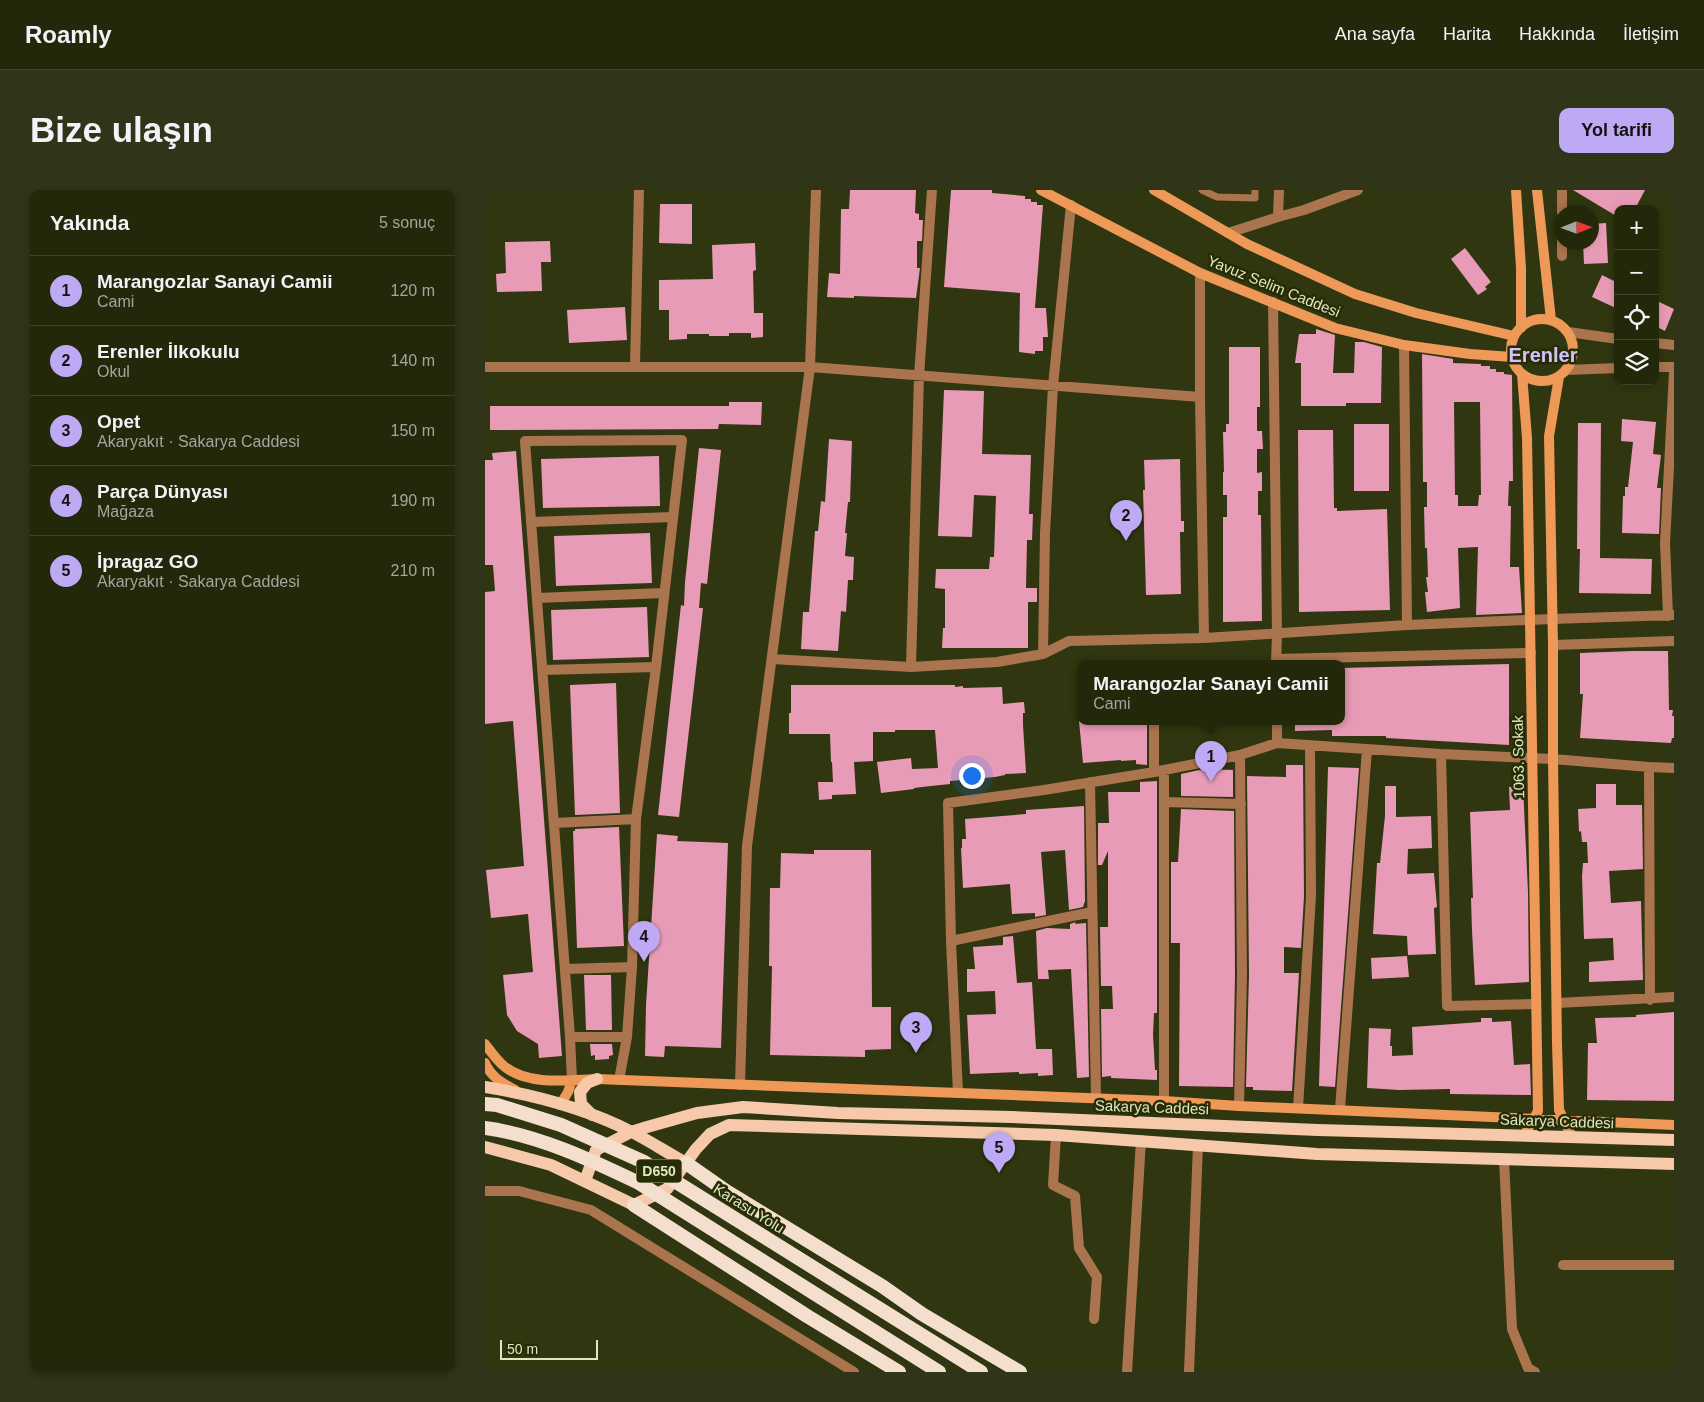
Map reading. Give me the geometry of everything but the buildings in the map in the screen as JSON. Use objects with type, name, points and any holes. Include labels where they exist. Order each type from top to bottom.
[{"type":"highway","name":"Karasu Yolu","points":[[485,1104],[497,1105],[561,1125],[644,1162],[981,1372]]},
{"type":"highway","name":"D650","points":[[485,1128],[530,1138],[595,1162],[639,1183],[939,1372]]},
{"type":"highway","points":[[686,1163],[726,1191],[882,1286],[922,1314],[1020,1372]]},
{"type":"highway","points":[[634,1205],[807,1316],[899,1372]]},
{"type":"main road","name":"Yavuz Selim Caddesi","points":[[1041,190],[1200,273],[1335,328],[1403,346],[1512,357]]},
{"type":"main road","name":"Yavuz Selim Caddesi","points":[[1154,190],[1247,244],[1355,294],[1416,313],[1518,332]]},
{"type":"main road","points":[[1516,190],[1521,268],[1518,332],[1512,347],[1512,357],[1522,374],[1530,379],[1550,380],[1563,373]]},
{"type":"main road","points":[[1537,190],[1551,320]]},
{"type":"main road","points":[[1518,332],[1535,320],[1551,320],[1568,332],[1573,352],[1571,362],[1563,373],[1549,436],[1559,1110],[1572,1138]]},
{"type":"main road","name":"1063. Sokak","points":[[1522,374],[1527,438],[1531,620],[1538,1111],[1524,1136]]},
{"type":"main road","points":[[485,1044],[504,1067],[517,1075],[556,1081],[597,1079],[1096,1098],[1674,1125]]},
{"type":"main road","points":[[485,1063],[489,1071],[499,1081],[520,1092],[592,1115],[631,1132],[686,1163]]},
{"type":"main road","points":[[592,1115],[581,1104],[580,1092],[587,1083],[597,1079]]},
{"type":"main road","points":[[560,1105],[568,1092],[572,1080]]},
{"type":"main road","points":[[485,1087],[520,1092]]},
{"type":"main road","name":"Sakarya Caddesi","points":[[585,1180],[596,1150],[631,1132],[697,1114],[743,1107],[1310,1130],[1674,1140]]},
{"type":"main road","points":[[485,1147],[551,1165],[634,1205],[667,1189],[696,1149],[710,1134],[729,1125],[1056,1135],[1317,1154],[1674,1164]]},
{"type":"street","points":[[635,367],[639,190]]},
{"type":"street","points":[[740,1085],[747,846],[810,367],[816,190]]},
{"type":"street","points":[[911,667],[919,376],[932,190]]},
{"type":"street","points":[[1278,218],[1279,190]]},
{"type":"street","points":[[1228,233],[1304,210],[1344,193],[1358,190]]},
{"type":"street","points":[[1561,205],[1562,190]]},
{"type":"street","points":[[1043,654],[1045,533],[1053,386],[1071,205]]},
{"type":"street","points":[[1561,250],[1561,256]]},
{"type":"street","points":[[1200,273],[1204,638]]},
{"type":"street","points":[[1273,302],[1276,660]]},
{"type":"street","points":[[1568,332],[1614,338]]},
{"type":"street","points":[[1659,343],[1674,345]]},
{"type":"street","points":[[1403,346],[1407,626]]},
{"type":"street","points":[[1659,367],[1674,366]]},
{"type":"street","points":[[485,367],[810,367],[1200,397]]},
{"type":"street","points":[[1563,373],[1614,368]]},
{"type":"street","points":[[772,659],[911,667],[997,662],[1043,654],[1069,641],[1204,638],[1552,619],[1671,616],[1670,544],[1674,372]]},
{"type":"street","points":[[572,1080],[525,441],[682,440],[636,819],[632,967],[627,1037],[619,1080]]},
{"type":"street","points":[[531,522],[673,517]]},
{"type":"street","points":[[537,598],[664,593]]},
{"type":"street","points":[[1553,645],[1674,641]]},
{"type":"street","points":[[1308,660],[1531,653]]},
{"type":"street","points":[[543,670],[655,668]]},
{"type":"street","points":[[1154,725],[1164,802],[1164,1101]]},
{"type":"street","points":[[1277,725],[1277,743]]},
{"type":"street","points":[[957,1093],[948,803],[1159,771],[1240,755],[1277,743],[1553,759],[1649,768],[1674,768]]},
{"type":"street","points":[[1298,1108],[1311,896],[1311,746]]},
{"type":"street","points":[[1340,1109],[1367,749]]},
{"type":"street","points":[[1441,754],[1447,1006],[1536,1004]]},
{"type":"street","points":[[1239,1106],[1242,975],[1240,755]]},
{"type":"street","points":[[1649,768],[1650,1000]]},
{"type":"street","points":[[1090,782],[1096,1098]]},
{"type":"street","points":[[1164,802],[1241,804]]},
{"type":"street","points":[[554,823],[636,819]]},
{"type":"street","points":[[951,941],[1092,912]]},
{"type":"street","points":[[565,968],[632,967]]},
{"type":"street","points":[[1557,1003],[1674,998]]},
{"type":"street","points":[[570,1037],[627,1037]]},
{"type":"street","points":[[1056,1135],[1053,1184],[1075,1196],[1079,1248],[1097,1277],[1094,1319]]},
{"type":"street","points":[[1127,1372],[1141,1140]]},
{"type":"street","points":[[1189,1372],[1198,1145]]},
{"type":"street","points":[[1504,1159],[1512,1329],[1527,1368],[1535,1372]]},
{"type":"street","points":[[485,1191],[519,1191],[591,1210],[854,1372]]},
{"type":"street","points":[[1563,1265],[1674,1265]]},
{"type":"lane","points":[[1202,190],[1217,197],[1255,198],[1255,190]]},
{"type":"place","name":"Erenler İlkokulu","points":[[1126,541]]},
{"type":"place","name":"Marangozlar Sanayi Camii","points":[[1211,782]]},
{"type":"place","name":"Parça Dünyası","points":[[644,962]]},
{"type":"place","name":"Opet","points":[[916,1053]]},
{"type":"place","name":"İpragaz GO","points":[[999,1173]]},
{"type":"district","name":"Erenler","points":[[1543,355]]}]
